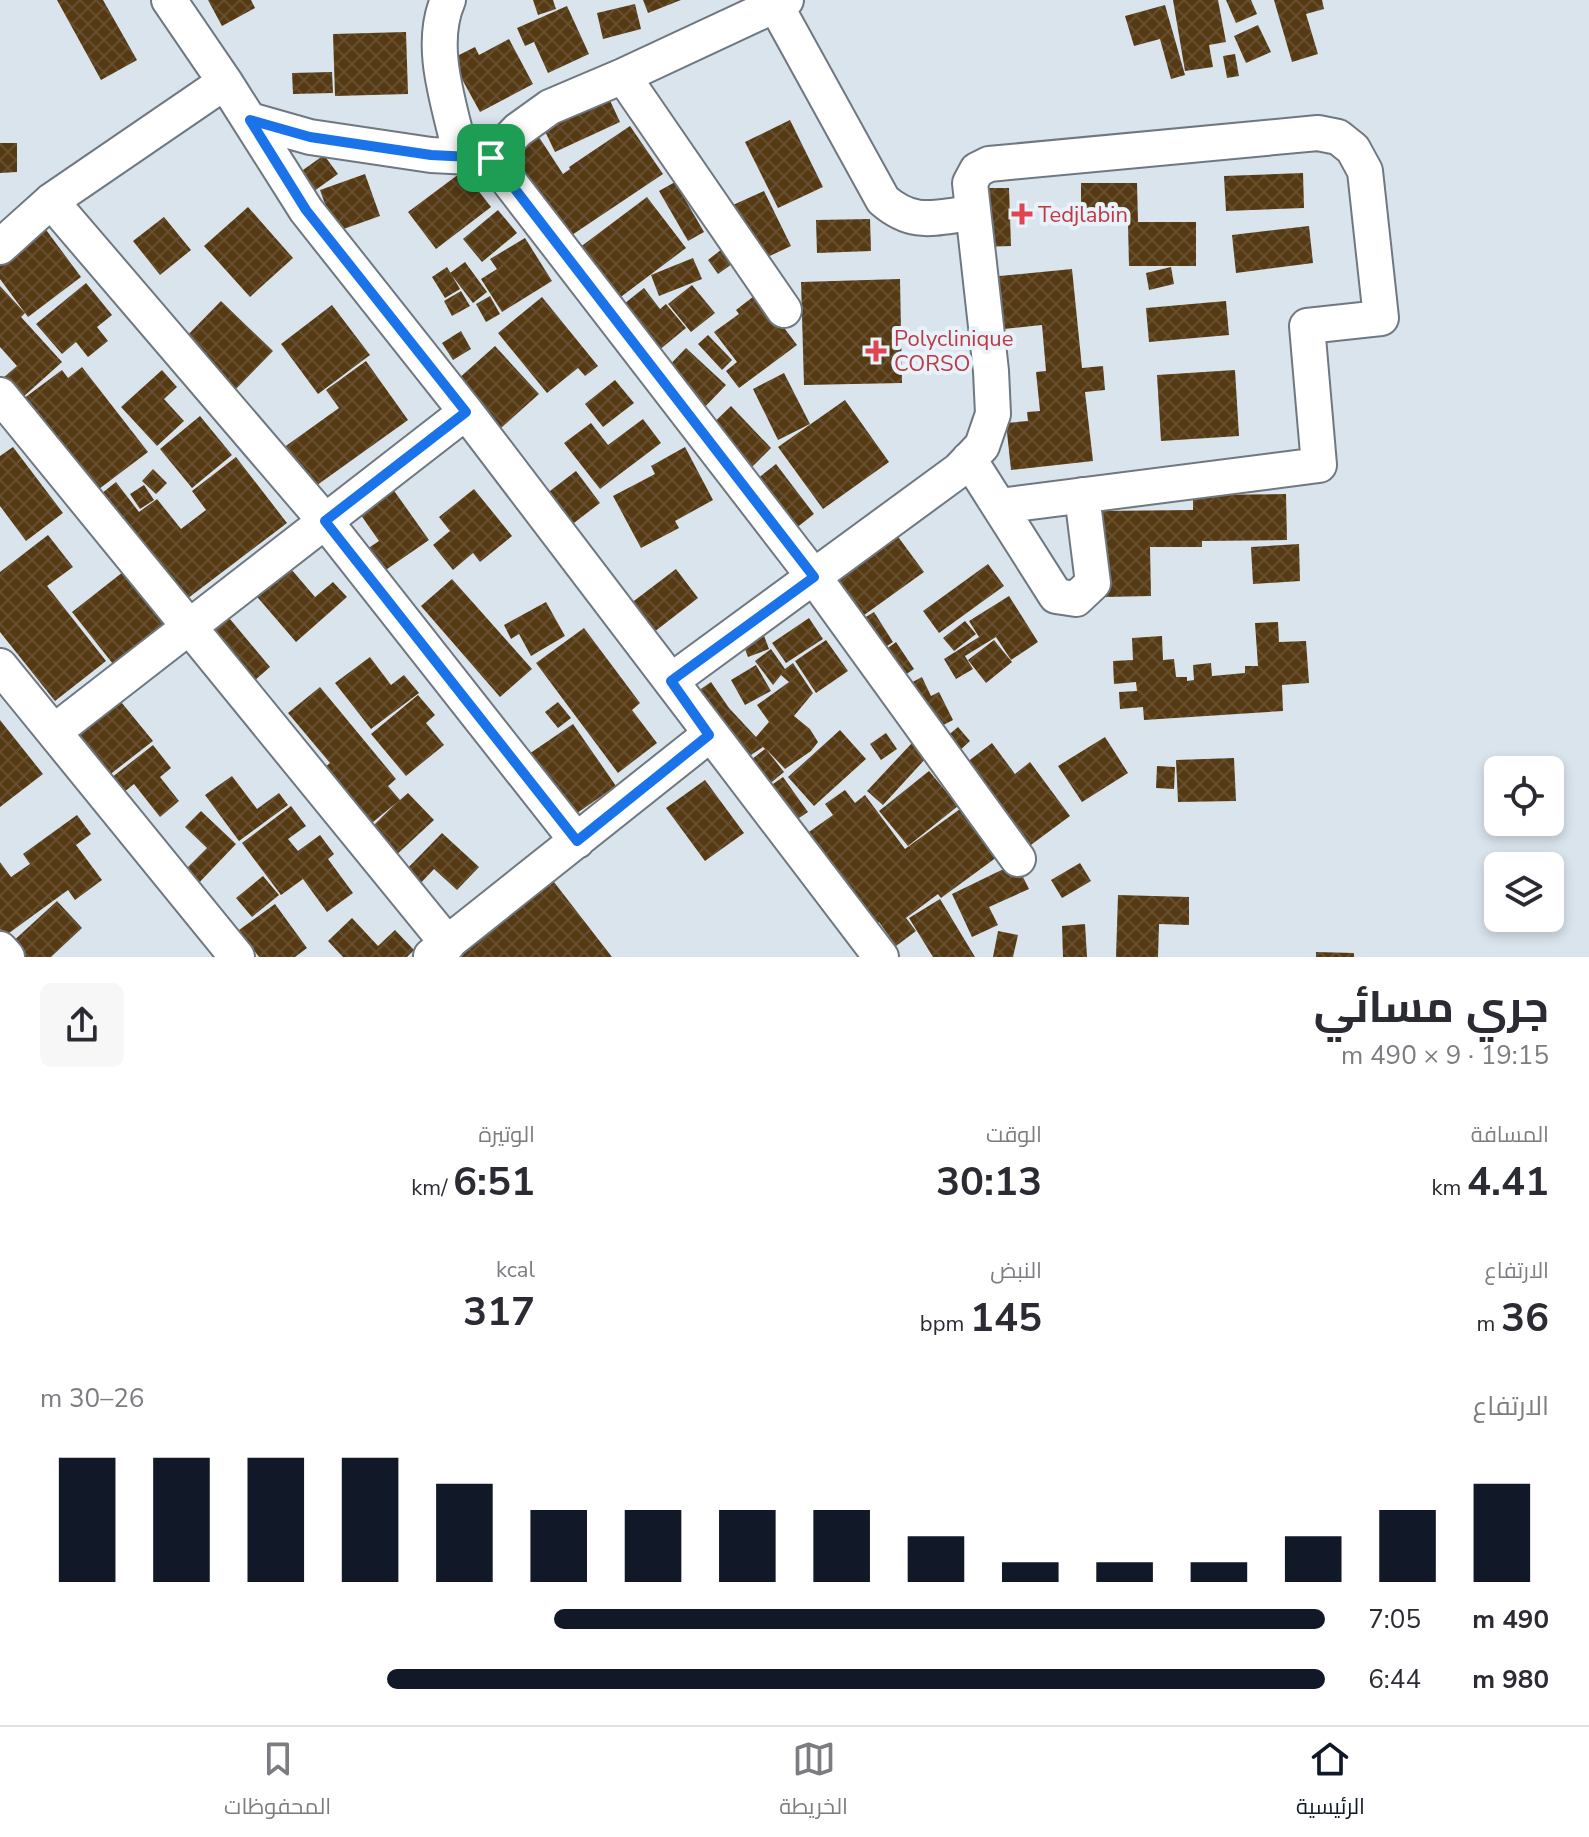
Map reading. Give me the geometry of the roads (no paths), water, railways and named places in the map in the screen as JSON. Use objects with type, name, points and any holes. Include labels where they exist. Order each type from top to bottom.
[{"type":"street","points":[[169,0],[306,210],[466,412],[881,957]]},
{"type":"street","points":[[448,0],[440,18],[440,57],[476,158],[814,577],[1018,859]]},
{"type":"street","points":[[250,120],[310,137],[431,155],[476,158],[550,107],[781,3],[883,200],[899,214],[920,219],[973,213]]},
{"type":"street","points":[[623,76],[784,310]]},
{"type":"street","points":[[0,247],[51,201],[225,82]]},
{"type":"street","points":[[671,681],[959,470],[982,446],[993,414],[970,183],[977,170],[989,164],[1318,133],[1338,137],[1353,149],[1365,171],[1381,318],[1307,326],[1319,465],[1000,506]]},
{"type":"street","points":[[51,201],[325,521],[577,841]]},
{"type":"street","points":[[0,395],[187,626],[439,950],[709,735]]},
{"type":"street","points":[[55,731],[466,412]]},
{"type":"street","points":[[969,459],[1056,596],[1076,599],[1093,583],[1082,495]]},
{"type":"street","points":[[0,666],[237,957]]},
{"type":"street","points":[[0,949],[7,957]]},
{"type":"place","name":"Tedjlabin","points":[[1022,214]]},
{"type":"place","name":"Polyclinique CORSO","points":[[876,351]]}]
